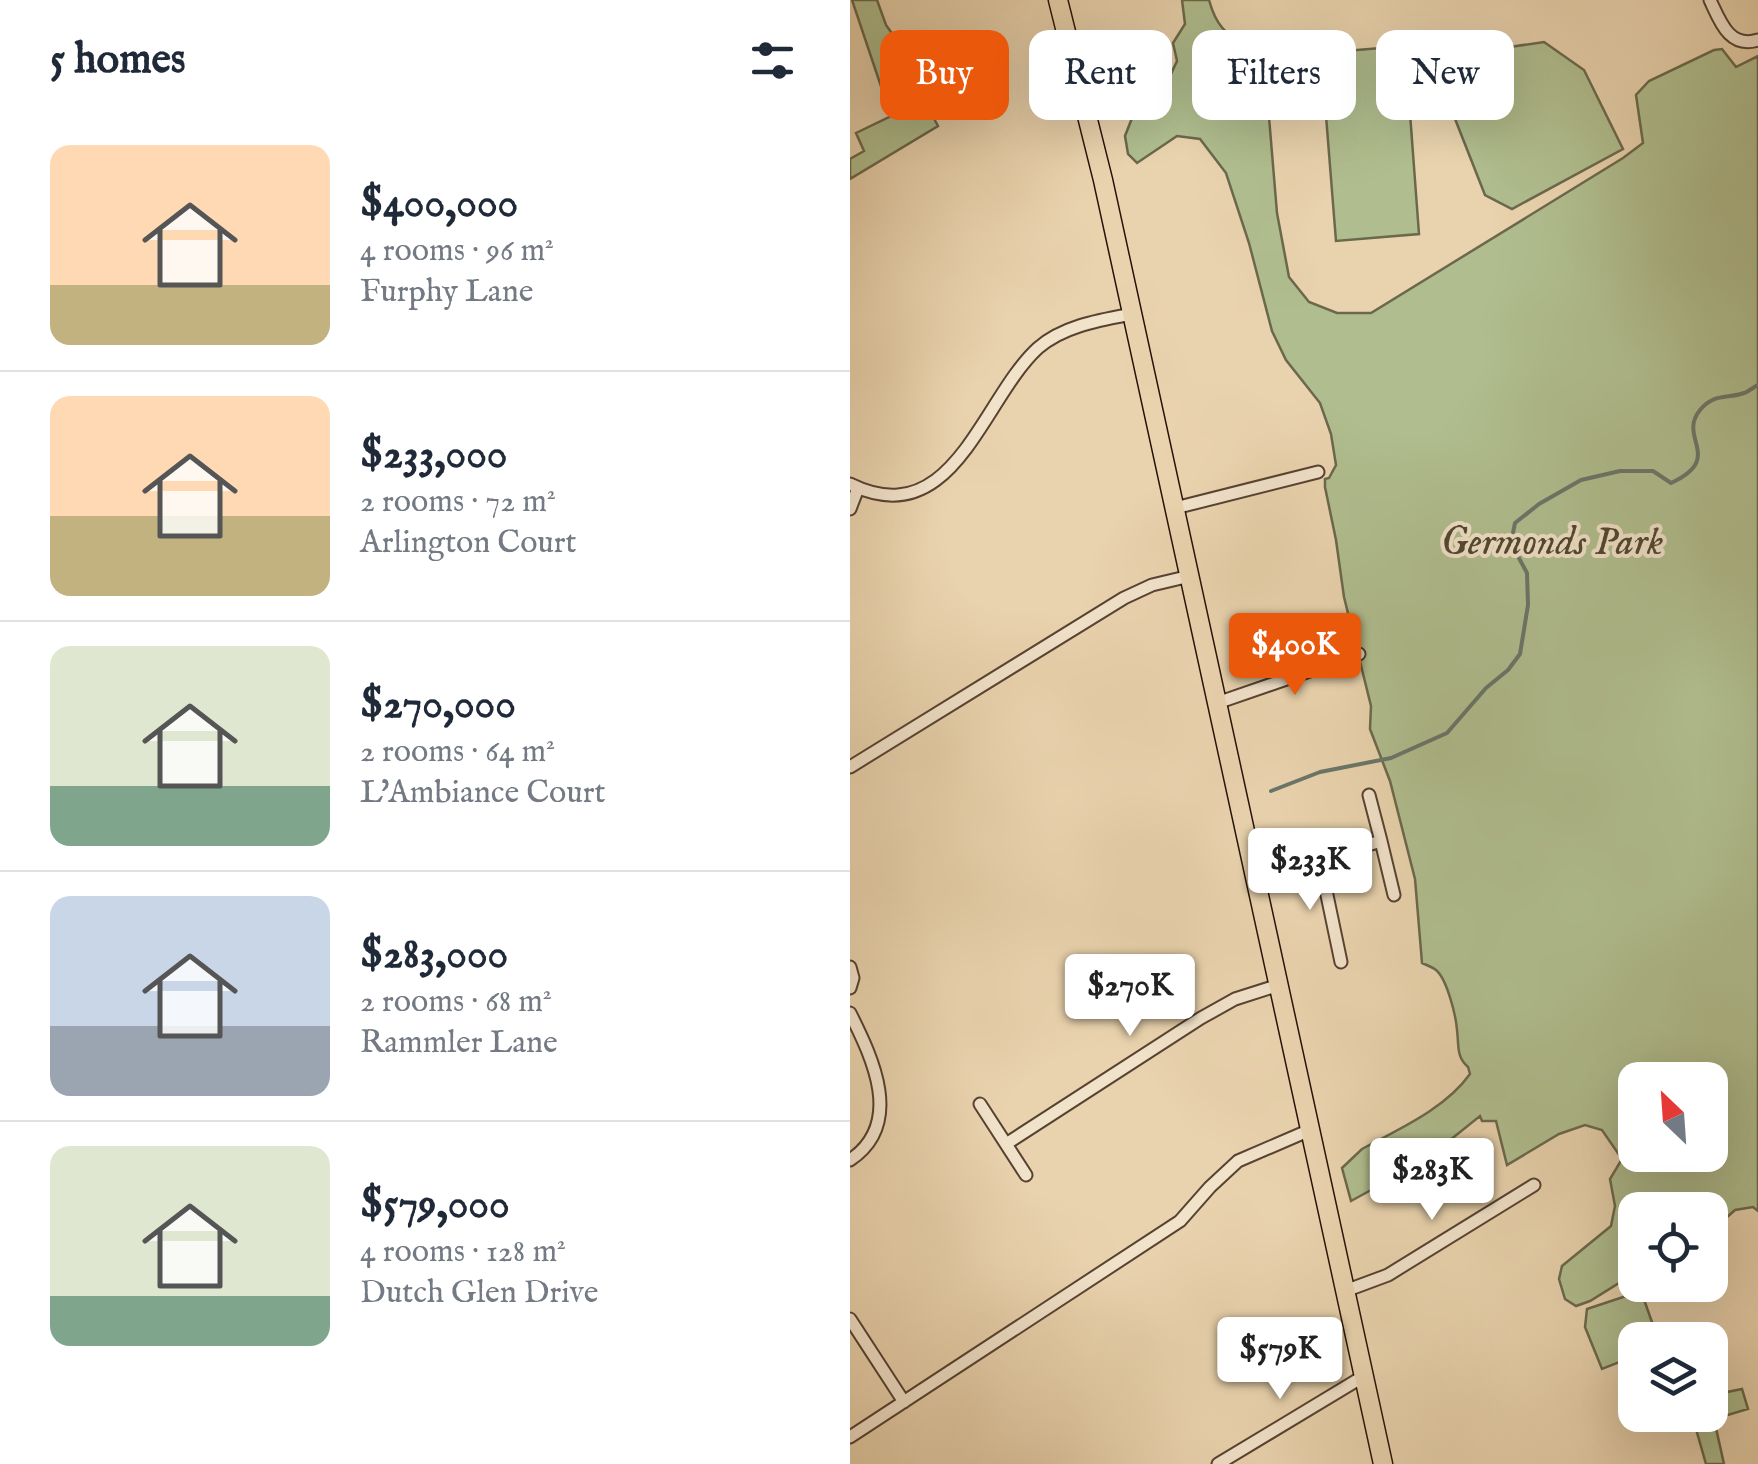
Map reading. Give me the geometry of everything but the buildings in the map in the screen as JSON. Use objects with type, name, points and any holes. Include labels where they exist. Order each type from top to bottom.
[{"type":"main road","points":[[1058,0],[1094,138],[1383,1464]]},
{"type":"street","points":[[1710,0],[1724,28],[1739,41],[1758,40]]},
{"type":"street","points":[[850,509],[854,486],[883,494],[902,494],[938,480],[959,459],[1041,346],[1073,329],[1132,314]]},
{"type":"street","points":[[1175,508],[1318,472]]},
{"type":"street","points":[[850,767],[1124,598],[1152,585],[1190,576]]},
{"type":"street","points":[[1217,702],[1359,654]]},
{"type":"street","points":[[1369,795],[1394,896]]},
{"type":"street","points":[[1252,861],[1296,852],[1319,857],[1381,842]]},
{"type":"street","points":[[1319,857],[1341,962]]},
{"type":"street","points":[[850,966],[850,988]]},
{"type":"street","points":[[1006,1144],[1201,1018],[1235,999],[1278,985]]},
{"type":"street","points":[[850,1013],[872,1060],[880,1100],[875,1134],[850,1160]]},
{"type":"street","points":[[980,1104],[1026,1175]]},
{"type":"street","points":[[850,1437],[1180,1221],[1238,1160],[1310,1130]]},
{"type":"street","points":[[1345,1291],[1388,1275],[1534,1185]]},
{"type":"street","points":[[850,1319],[904,1402]]},
{"type":"street","points":[[1218,1464],[1364,1376]]},
{"type":"green space","points":[[852,0],[877,0],[890,30],[880,30],[880,83]]},
{"type":"green space","name":"Germonds Park","points":[[1182,0],[1209,0],[1224,30],[1192,30],[1192,120],[1269,120],[1277,213],[1289,277],[1309,302],[1337,313],[1371,313],[1623,158],[1643,143],[1636,95],[1649,81],[1714,50],[1722,49],[1736,67],[1758,56],[1758,1211],[1753,1207],[1735,1210],[1728,1216],[1728,1192],[1618,1192],[1618,1284],[1576,1306],[1565,1299],[1559,1279],[1562,1266],[1611,1226],[1615,1206],[1610,1179],[1618,1166],[1618,1172],[1728,1172],[1728,1062],[1618,1062],[1618,1153],[1602,1130],[1585,1125],[1559,1134],[1507,1165],[1496,1121],[1482,1121],[1480,1116],[1424,1161],[1351,1201],[1342,1168],[1362,1149],[1435,1108],[1470,1074],[1460,1055],[1455,1016],[1444,981],[1436,970],[1422,963],[1415,879],[1390,781],[1370,729],[1371,706],[1344,597],[1325,487],[1325,479],[1336,465],[1320,403],[1286,360],[1272,331],[1226,173],[1200,139],[1177,136],[1137,163],[1128,154],[1125,136],[1131,120],[1172,120],[1172,72],[1177,61],[1173,43],[1185,24]]},
{"type":"green space","points":[[1544,42],[1584,70],[1623,149],[1512,209],[1485,195],[1455,120],[1514,120],[1514,46]]},
{"type":"green space","points":[[1376,48],[1376,120],[1411,120],[1419,234],[1336,241],[1326,120],[1356,120],[1356,50]]},
{"type":"green space","points":[[883,120],[935,120],[938,126],[850,179],[850,159],[864,151],[856,133]]},
{"type":"green space","points":[[1618,1299],[1618,1302],[1645,1302],[1652,1322],[1618,1322],[1618,1363],[1602,1369],[1585,1327],[1587,1309]]},
{"type":"green space","points":[[1742,1389],[1748,1409],[1728,1415],[1728,1392]]},
{"type":"green space","points":[[1697,1432],[1717,1432],[1724,1464],[1706,1464]]},
{"type":"waterway","points":[[1271,791],[1320,772],[1391,758],[1447,733],[1520,654],[1528,605],[1527,573],[1511,543],[1515,523],[1581,480],[1620,471],[1653,471],[1671,483],[1687,474],[1698,456],[1693,430],[1700,410],[1716,399],[1745,393],[1758,385]]}]
